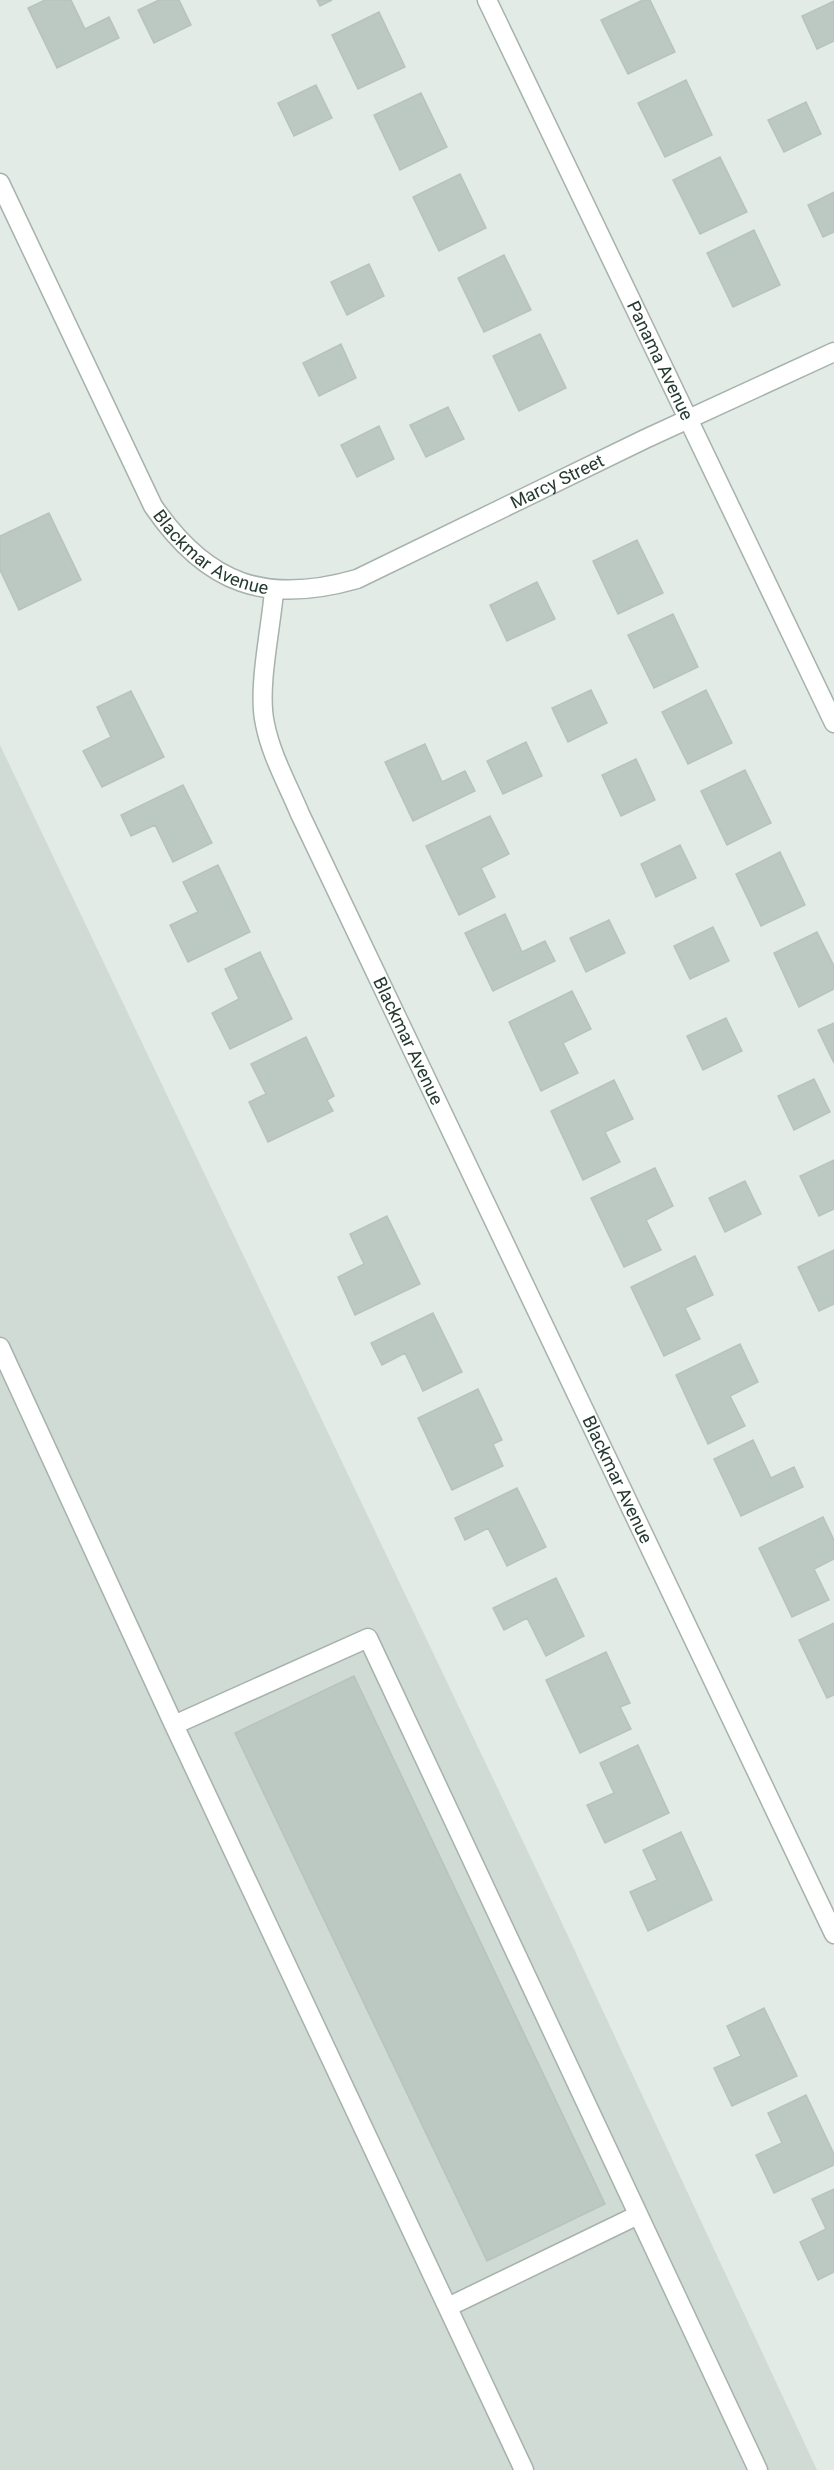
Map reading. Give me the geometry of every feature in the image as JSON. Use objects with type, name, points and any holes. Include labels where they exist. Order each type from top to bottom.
[{"type":"street","name":"Panama Avenue","points":[[487,0],[834,723]]},
{"type":"street","name":"Blackmar Avenue","points":[[0,183],[153,506],[183,543],[212,569],[240,582],[274,591],[263,696],[264,723],[274,753],[305,825],[834,1935]]},
{"type":"street","name":"Marcy Street","points":[[274,591],[324,588],[357,579],[834,352]]},
{"type":"street","points":[[0,1347],[174,1725],[524,2470]]},
{"type":"street","points":[[174,1725],[368,1638],[758,2470]]},
{"type":"street","points":[[448,2307],[638,2215]]},
{"type":"shaded area","points":[[0,745],[561,1921],[817,2470],[0,2470]]},
{"type":"building","points":[[45,0],[71,0],[85,29],[109,17],[119,38],[57,68],[28,8]]},
{"type":"building","points":[[159,0],[179,0],[191,25],[154,43],[138,10]]},
{"type":"building","points":[[317,0],[332,0],[320,6]]},
{"type":"building","points":[[643,0],[650,0],[675,52],[628,74],[601,20]]},
{"type":"building","points":[[834,1],[834,41],[817,49],[802,16]]},
{"type":"building","points":[[379,12],[405,67],[358,89],[332,35]]},
{"type":"building","points":[[686,80],[712,135],[665,157],[638,103]]},
{"type":"building","points":[[316,85],[332,118],[294,136],[278,103]]},
{"type":"building","points":[[421,93],[447,147],[400,170],[374,115]]},
{"type":"building","points":[[806,102],[821,134],[784,152],[768,120]]},
{"type":"building","points":[[720,157],[747,212],[700,234],[673,180]]},
{"type":"building","points":[[460,174],[486,228],[439,251],[413,197]]},
{"type":"building","points":[[834,192],[834,232],[823,237],[808,205]]},
{"type":"building","points":[[754,230],[780,285],[733,307],[707,253]]},
{"type":"building","points":[[504,255],[531,310],[484,332],[458,278]]},
{"type":"building","points":[[369,264],[384,296],[347,315],[331,282]]},
{"type":"building","points":[[540,334],[566,388],[519,411],[493,356]]},
{"type":"building","points":[[341,344],[356,378],[319,396],[303,363]]},
{"type":"building","points":[[448,407],[464,439],[426,457],[410,425]]},
{"type":"building","points":[[379,426],[394,459],[357,477],[341,445]]},
{"type":"building","points":[[49,513],[81,580],[19,610],[0,570],[0,536]]},
{"type":"building","points":[[637,540],[663,593],[618,614],[593,561]]},
{"type":"building","points":[[537,582],[555,619],[507,641],[490,605]]},
{"type":"building","points":[[673,614],[698,667],[654,688],[628,635]]},
{"type":"building","points":[[591,690],[607,723],[568,742],[552,708]]},
{"type":"building","points":[[706,690],[732,743],[688,764],[662,712]]},
{"type":"building","points":[[131,691],[164,757],[102,787],[83,751],[111,737],[97,707]]},
{"type":"building","points":[[526,742],[542,776],[503,794],[487,761]]},
{"type":"building","points":[[425,744],[442,782],[465,771],[475,791],[413,821],[385,762]]},
{"type":"building","points":[[636,759],[655,800],[621,816],[602,775]]},
{"type":"building","points":[[745,770],[771,823],[727,845],[701,791]]},
{"type":"building","points":[[183,785],[212,843],[173,862],[155,825],[131,836],[121,815]]},
{"type":"building","points":[[490,816],[509,854],[481,868],[495,897],[459,915],[426,846]]},
{"type":"building","points":[[680,845],[696,878],[656,897],[641,864]]},
{"type":"building","points":[[780,852],[805,905],[761,926],[736,874]]},
{"type":"building","points":[[218,865],[250,932],[188,962],[170,925],[198,912],[183,882]]},
{"type":"building","points":[[505,914],[522,952],[545,941],[555,961],[493,991],[465,933]]},
{"type":"building","points":[[609,920],[625,953],[586,972],[570,938]]},
{"type":"building","points":[[713,927],[729,961],[690,979],[674,946]]},
{"type":"building","points":[[817,932],[834,966],[834,989],[799,1007],[774,953]]},
{"type":"building","points":[[260,952],[292,1019],[230,1049],[212,1013],[239,999],[225,969]]},
{"type":"building","points":[[572,991],[591,1029],[563,1043],[578,1073],[541,1091],[509,1022]]},
{"type":"building","points":[[726,1018],[742,1051],[703,1070],[687,1036]]},
{"type":"building","points":[[834,1023],[834,1063],[818,1030]]},
{"type":"building","points":[[306,1037],[334,1096],[327,1100],[333,1111],[268,1142],[249,1102],[266,1094],[251,1064]]},
{"type":"building","points":[[814,1079],[830,1112],[794,1130],[778,1096]]},
{"type":"building","points":[[614,1080],[633,1119],[605,1132],[620,1162],[583,1180],[551,1111]]},
{"type":"building","points":[[834,1160],[834,1209],[819,1216],[800,1176]]},
{"type":"building","points":[[655,1168],[673,1206],[646,1220],[661,1250],[624,1267],[591,1198]]},
{"type":"building","points":[[745,1181],[761,1214],[725,1232],[709,1198]]},
{"type":"building","points":[[387,1216],[420,1284],[355,1315],[338,1277],[364,1264],[350,1234]]},
{"type":"building","points":[[834,1250],[834,1304],[819,1311],[798,1267]]},
{"type":"building","points":[[695,1256],[713,1295],[685,1308],[700,1339],[664,1356],[631,1287]]},
{"type":"building","points":[[433,1313],[462,1372],[423,1391],[405,1353],[382,1365],[371,1343]]},
{"type":"building","points":[[740,1344],[758,1382],[730,1396],[745,1426],[708,1444],[676,1375]]},
{"type":"building","points":[[478,1389],[502,1440],[493,1444],[503,1466],[452,1490],[418,1418]]},
{"type":"building","points":[[753,1440],[771,1478],[794,1467],[803,1487],[741,1516],[714,1459]]},
{"type":"building","points":[[517,1488],[546,1547],[507,1566],[488,1528],[465,1540],[455,1518]]},
{"type":"building","points":[[823,1517],[834,1540],[834,1559],[814,1569],[829,1600],[792,1617],[759,1548]]},
{"type":"building","points":[[556,1578],[584,1636],[546,1656],[527,1618],[504,1630],[493,1608]]},
{"type":"building","points":[[834,1623],[834,1695],[827,1698],[799,1640]]},
{"type":"building","points":[[606,1652],[630,1703],[620,1707],[631,1729],[580,1753],[546,1680]]},
{"type":"building","points":[[354,1676],[605,2204],[487,2261],[235,1733]]},
{"type":"building","points":[[638,1745],[669,1813],[605,1843],[587,1805],[614,1793],[600,1763]]},
{"type":"building","points":[[681,1832],[712,1900],[648,1931],[630,1892],[657,1880],[643,1850]]},
{"type":"building","points":[[764,2008],[797,2076],[732,2106],[714,2068],[741,2056],[727,2026]]},
{"type":"building","points":[[806,2095],[834,2154],[834,2165],[774,2193],[756,2155],[782,2143],[768,2113]]},
{"type":"building","points":[[834,2189],[834,2272],[818,2280],[800,2242],[826,2229],[812,2199]]}]
